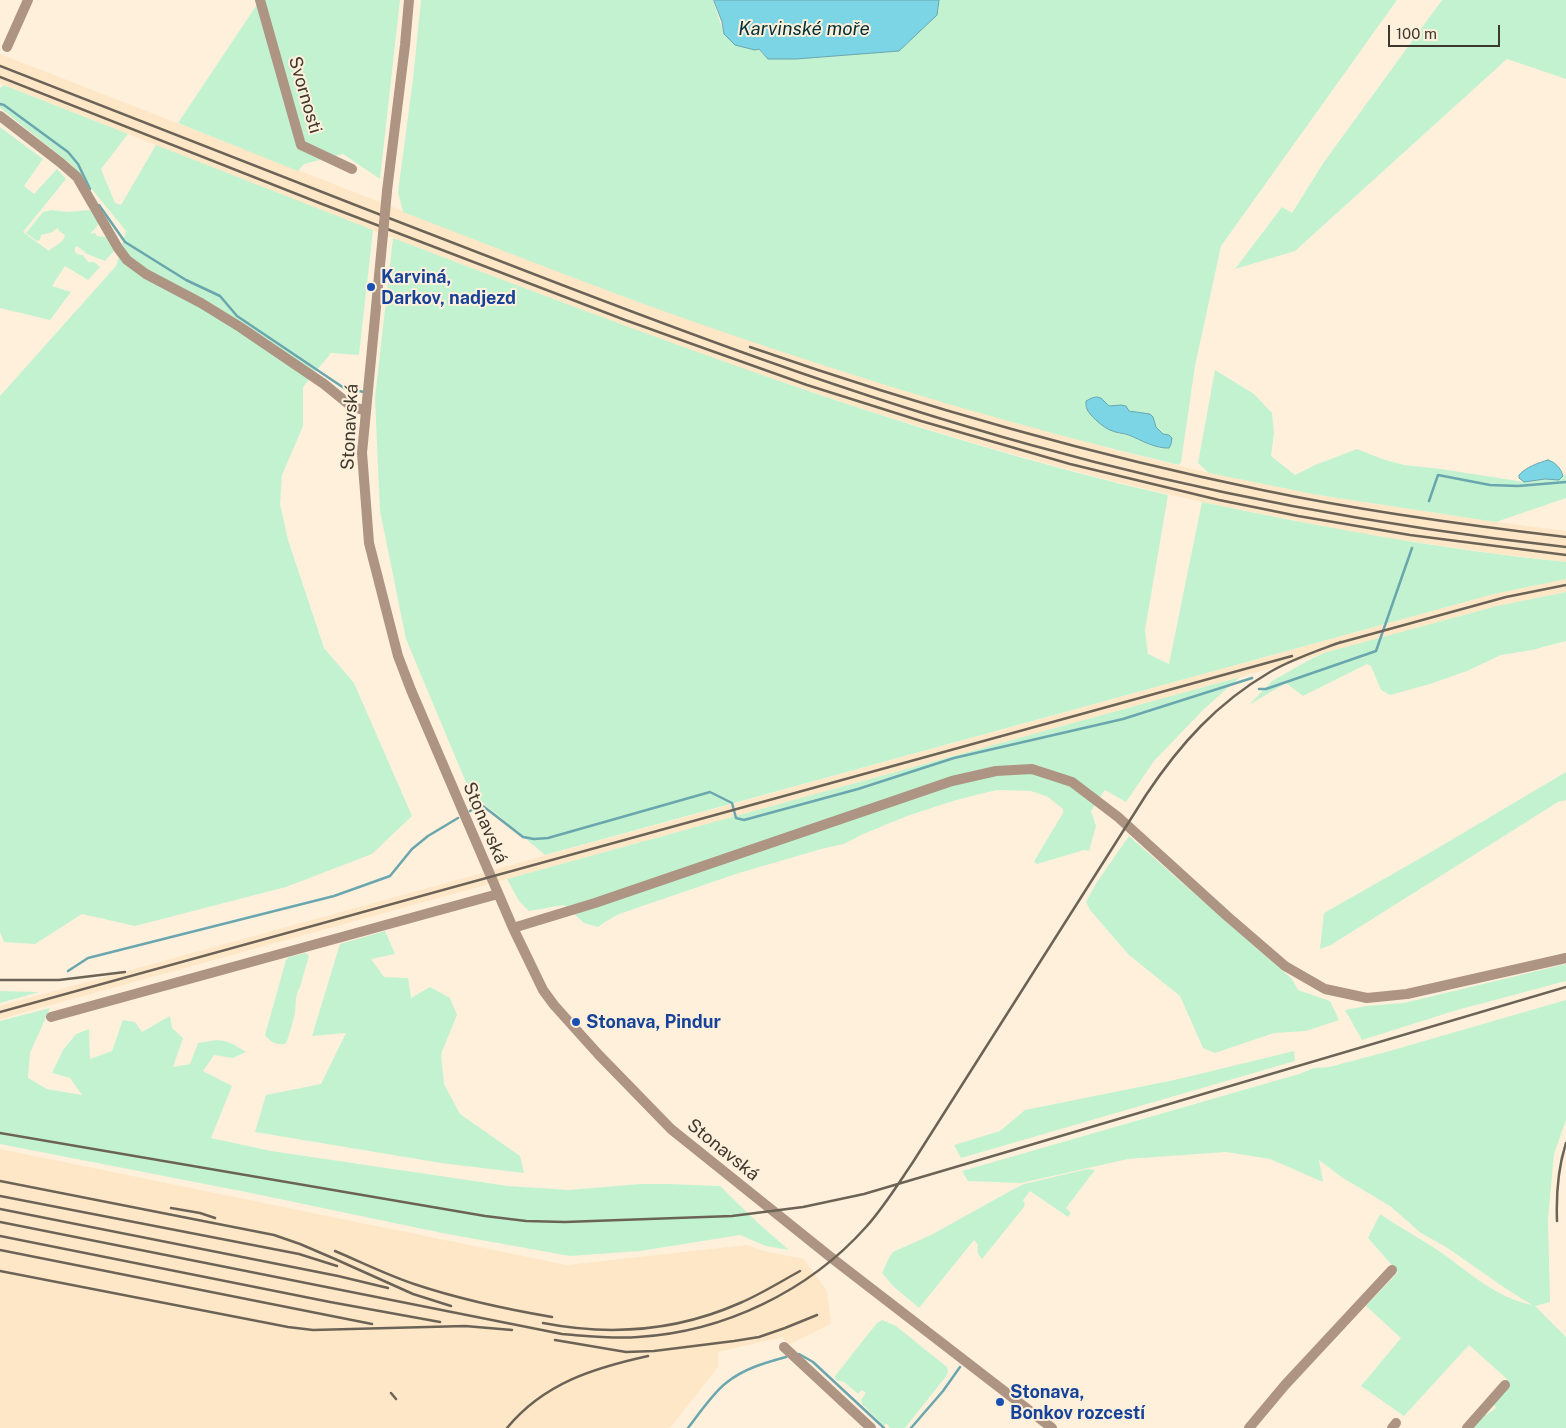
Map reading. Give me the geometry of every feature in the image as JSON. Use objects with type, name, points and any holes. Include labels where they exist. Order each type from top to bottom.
[{"type":"street","points":[[7,48],[28,0]]},
{"type":"street","name":"Svornosti","points":[[260,0],[301,145],[352,168]]},
{"type":"street","name":"Stonavská","points":[[409,0],[387,191],[362,453],[369,542],[398,656],[528,962],[543,990],[554,1005],[598,1054],[672,1129],[833,1259],[1052,1428]]},
{"type":"street","points":[[0,116],[61,162],[77,177],[118,248],[128,260],[146,274],[201,303],[240,327],[324,384],[351,406],[366,411]]},
{"type":"street","points":[[513,928],[596,902],[952,781],[996,771],[1032,769],[1072,782],[1118,816],[1227,916],[1285,966],[1325,989],[1367,998],[1407,994],[1566,958]]},
{"type":"street","points":[[51,1017],[498,894]]},
{"type":"street","points":[[1248,1428],[1285,1385],[1392,1270]]},
{"type":"street","points":[[784,1347],[871,1428]]},
{"type":"street","points":[[1466,1428],[1505,1385]]},
{"type":"shaded area","points":[[0,54],[526,259],[1112,449],[1209,473],[1318,495],[1566,531],[1566,562],[1368,535],[1202,502],[1104,479],[990,448],[875,413],[713,359],[516,285],[319,210],[0,83]]},
{"type":"shaded area","points":[[1566,579],[1566,592],[1497,606],[0,1019],[0,1006],[1494,594]]},
{"type":"shaded area","points":[[0,1149],[567,1265],[747,1245],[764,1251],[804,1259],[827,1291],[831,1324],[788,1345],[783,1337],[718,1352],[718,1367],[670,1428],[0,1428]]},
{"type":"green space","points":[[260,0],[400,0],[380,179],[343,154],[304,164],[298,171],[178,123]]},
{"type":"green space","points":[[421,0],[713,0],[724,34],[758,49],[768,59],[796,59],[899,51],[936,15],[939,0],[1397,0],[1221,246],[1195,366],[1179,465],[1008,421],[894,388],[782,352],[645,304],[403,212],[398,192]],"holes":[[[1092,398],[1101,398],[1109,406],[1126,406],[1129,411],[1153,417],[1156,427],[1163,434],[1162,449],[1129,435],[1118,433],[1090,414]]]},
{"type":"green space","points":[[1442,0],[1566,0],[1566,79],[1507,59],[1295,251],[1235,269],[1282,207],[1292,213],[1324,162]]},
{"type":"green space","points":[[4,85],[128,134],[101,169],[115,203],[121,205],[156,145],[373,230],[359,355],[331,353],[303,387],[303,426],[282,475],[280,504],[288,540],[324,648],[354,683],[412,816],[372,854],[286,887],[135,926],[82,914],[35,944],[4,942],[0,932],[0,396],[116,266],[126,231],[73,166],[0,108],[0,88]]},
{"type":"green space","points":[[0,127],[43,159],[24,186],[34,194],[57,169],[66,179],[23,232],[49,251],[64,238],[65,235],[58,228],[53,232],[41,235],[40,240],[37,241],[26,233],[43,212],[52,210],[67,212],[90,210],[99,224],[90,234],[95,233],[97,236],[106,237],[114,251],[105,261],[87,254],[77,246],[75,248],[77,254],[83,255],[88,262],[94,262],[100,267],[88,280],[65,266],[52,286],[71,292],[50,320],[0,308]]},
{"type":"green space","points":[[393,238],[776,380],[971,443],[1168,495],[1145,630],[1148,654],[1169,664],[1202,502],[1383,537],[1474,551],[1566,562],[1566,579],[1494,594],[545,855],[470,792],[406,639],[380,511],[375,398]]},
{"type":"green space","points":[[1215,370],[1254,394],[1272,413],[1274,433],[1271,456],[1295,475],[1357,449],[1404,465],[1524,482],[1545,479],[1559,480],[1566,474],[1566,498],[1496,522],[1318,495],[1209,473],[1198,463]]},
{"type":"green space","points":[[1566,592],[1566,641],[1532,650],[1501,655],[1467,671],[1390,695],[1381,690],[1371,666],[1367,664],[1303,696],[1286,683],[1249,705],[1272,681],[1324,653],[1497,606]]},
{"type":"green space","points":[[1240,677],[1204,709],[1154,761],[1126,802],[1105,790],[1091,811],[1096,826],[1089,851],[1084,850],[1037,864],[1034,862],[1063,813],[1063,809],[1048,797],[1031,791],[997,790],[953,801],[907,816],[844,844],[739,873],[619,914],[598,927],[584,923],[564,905],[529,911],[519,901],[507,879]]},
{"type":"green space","points":[[1566,772],[1566,800],[1558,802],[1331,945],[1320,949],[1324,913]]},
{"type":"green space","points":[[1129,836],[1292,979],[1298,990],[1330,1001],[1339,1020],[1306,1031],[1274,1033],[1215,1053],[1203,1048],[1180,996],[1129,955],[1090,910],[1086,902],[1097,882]]},
{"type":"green space","points":[[385,931],[395,954],[371,959],[384,977],[408,978],[411,998],[430,987],[450,998],[457,1015],[441,1054],[444,1084],[460,1114],[520,1156],[524,1173],[441,1163],[255,1132],[266,1095],[321,1084],[346,1033],[312,1036],[340,944]]},
{"type":"green space","points":[[306,953],[309,956],[297,993],[295,1012],[287,1041],[285,1044],[276,1043],[265,1035],[286,960],[289,957]]},
{"type":"green space","points":[[1566,964],[1566,981],[1457,1010],[1362,1040],[1345,1010],[1404,1003]]},
{"type":"green space","points":[[0,991],[39,992],[0,1003]]},
{"type":"green space","points":[[1566,1000],[1566,1120],[1554,1154],[1548,1219],[1550,1302],[1535,1306],[1566,1337],[1566,1428],[1469,1428],[1482,1415],[1486,1415],[1496,1408],[1492,1403],[1508,1386],[1506,1378],[1469,1345],[1404,1416],[1361,1386],[1401,1338],[1366,1306],[1398,1272],[1368,1238],[1380,1214],[1434,1248],[1496,1291],[1519,1302],[1532,1305],[1446,1247],[1421,1233],[1390,1206],[1343,1178],[1319,1160],[1323,1182],[1270,1159],[1226,1152],[1128,1159],[1021,1183],[968,1181],[962,1171],[1299,1074],[1314,1068],[1329,1067],[1386,1052]]},
{"type":"green space","points":[[50,1008],[30,1053],[28,1078],[47,1089],[82,1095],[70,1078],[52,1073],[63,1050],[76,1034],[89,1029],[90,1059],[112,1051],[123,1020],[135,1022],[142,1032],[170,1016],[172,1028],[183,1038],[173,1067],[190,1064],[198,1043],[219,1040],[233,1044],[246,1052],[233,1058],[214,1055],[203,1071],[232,1086],[211,1138],[271,1151],[508,1186],[569,1190],[640,1184],[720,1186],[789,1250],[766,1246],[740,1235],[640,1251],[570,1256],[442,1233],[251,1193],[0,1144],[0,1021]]},
{"type":"green space","points":[[1294,1051],[1295,1061],[961,1158],[954,1145],[1000,1131],[1025,1110],[1179,1079]]},
{"type":"green space","points":[[1088,1169],[1095,1170],[1066,1208],[1071,1213],[1068,1217],[1030,1191],[1023,1200],[1024,1207],[982,1259],[979,1256],[978,1245],[974,1240],[919,1308],[894,1287],[882,1273],[893,1252],[931,1235],[1012,1190],[1024,1184]]},
{"type":"green space","points":[[882,1320],[896,1326],[947,1367],[948,1371],[947,1375],[905,1428],[890,1428],[887,1424],[883,1425],[862,1404],[861,1400],[866,1393],[862,1390],[858,1394],[844,1382],[836,1380],[835,1376],[877,1323]]},
{"type":"water","name":"Karvinské moře","points":[[714,0],[939,0],[937,15],[899,51],[796,59],[768,59],[759,49],[755,50],[735,45],[724,34]]},
{"type":"water","points":[[1097,397],[1101,398],[1109,406],[1121,405],[1126,406],[1129,411],[1150,414],[1156,427],[1163,434],[1169,435],[1172,438],[1169,448],[1154,446],[1104,427],[1086,408],[1086,401]]},
{"type":"water","points":[[1548,460],[1561,470],[1563,476],[1559,480],[1545,479],[1524,482],[1519,478],[1519,475],[1525,470]]},
{"type":"waterway","points":[[0,104],[68,152],[78,164],[90,189]]},
{"type":"waterway","points":[[99,205],[125,242],[186,280],[220,296],[237,316],[344,388],[364,392]]},
{"type":"waterway","points":[[1429,501],[1438,475],[1490,485],[1518,486],[1566,482]]},
{"type":"waterway","points":[[1259,689],[1266,689],[1376,651],[1412,548]]},
{"type":"waterway","points":[[470,811],[476,807],[483,806],[523,837],[534,839],[548,838],[710,792],[732,803],[736,818],[744,820],[858,789],[954,758],[1123,719],[1252,678]]},
{"type":"waterway","points":[[68,971],[88,958],[334,896],[390,876],[412,849],[428,836],[458,818]]},
{"type":"waterway","points":[[799,1354],[813,1362],[884,1428]]},
{"type":"waterway","points":[[688,1428],[716,1392],[733,1378],[754,1367],[786,1357]]},
{"type":"waterway","points":[[911,1428],[943,1391],[960,1367]]},
{"type":"railway","points":[[0,66],[631,311],[763,360],[963,426],[1097,463],[1230,494],[1431,530],[1566,547]]},
{"type":"railway","points":[[0,77],[322,204],[625,320],[807,385],[921,421],[1070,464],[1219,500],[1410,535],[1566,555]]},
{"type":"railway","points":[[750,347],[876,389],[1003,427],[1132,461],[1300,498],[1375,511],[1566,537]]},
{"type":"railway","points":[[1335,644],[1506,597],[1566,585]]},
{"type":"railway","points":[[0,1222],[562,1334],[619,1338],[638,1337],[702,1327],[733,1317],[791,1289],[818,1270],[843,1250],[879,1212],[913,1162],[1146,795],[1186,742],[1216,711],[1251,684],[1287,663],[1341,642]]},
{"type":"railway","points":[[0,1012],[1292,656]]},
{"type":"railway","points":[[0,980],[59,980],[125,972]]},
{"type":"railway","points":[[0,1133],[485,1216],[526,1221],[565,1222],[732,1216],[803,1207],[864,1194],[1566,987]]},
{"type":"railway","points":[[1557,1221],[1558,1181],[1566,1143]]},
{"type":"railway","points":[[0,1181],[274,1235],[300,1244],[413,1294],[451,1306]]},
{"type":"railway","points":[[0,1196],[299,1254],[337,1266]]},
{"type":"railway","points":[[171,1208],[200,1213],[215,1218]]},
{"type":"railway","points":[[0,1209],[338,1276],[388,1288]]},
{"type":"railway","points":[[0,1236],[440,1322]]},
{"type":"railway","points":[[0,1250],[372,1324]]},
{"type":"railway","points":[[335,1251],[414,1284],[482,1303],[552,1317]]},
{"type":"railway","points":[[0,1271],[288,1327],[313,1330],[465,1326],[512,1330]]},
{"type":"railway","points":[[543,1323],[568,1327],[618,1330],[668,1325],[692,1320],[740,1303],[800,1271]]},
{"type":"railway","points":[[555,1340],[626,1352],[654,1351],[759,1337],[817,1315]]},
{"type":"railway","points":[[507,1428],[521,1412],[537,1399],[571,1380],[608,1366],[648,1356]]},
{"type":"railway","points":[[391,1393],[396,1399]]},
{"type":"place","name":"Karviná, Darkov, nadjezd","points":[[371,287]]},
{"type":"place","name":"Stonava, Pindur","points":[[576,1022]]},
{"type":"place","name":"Stonava, Bonkov rozcestí","points":[[1000,1402]]}]
